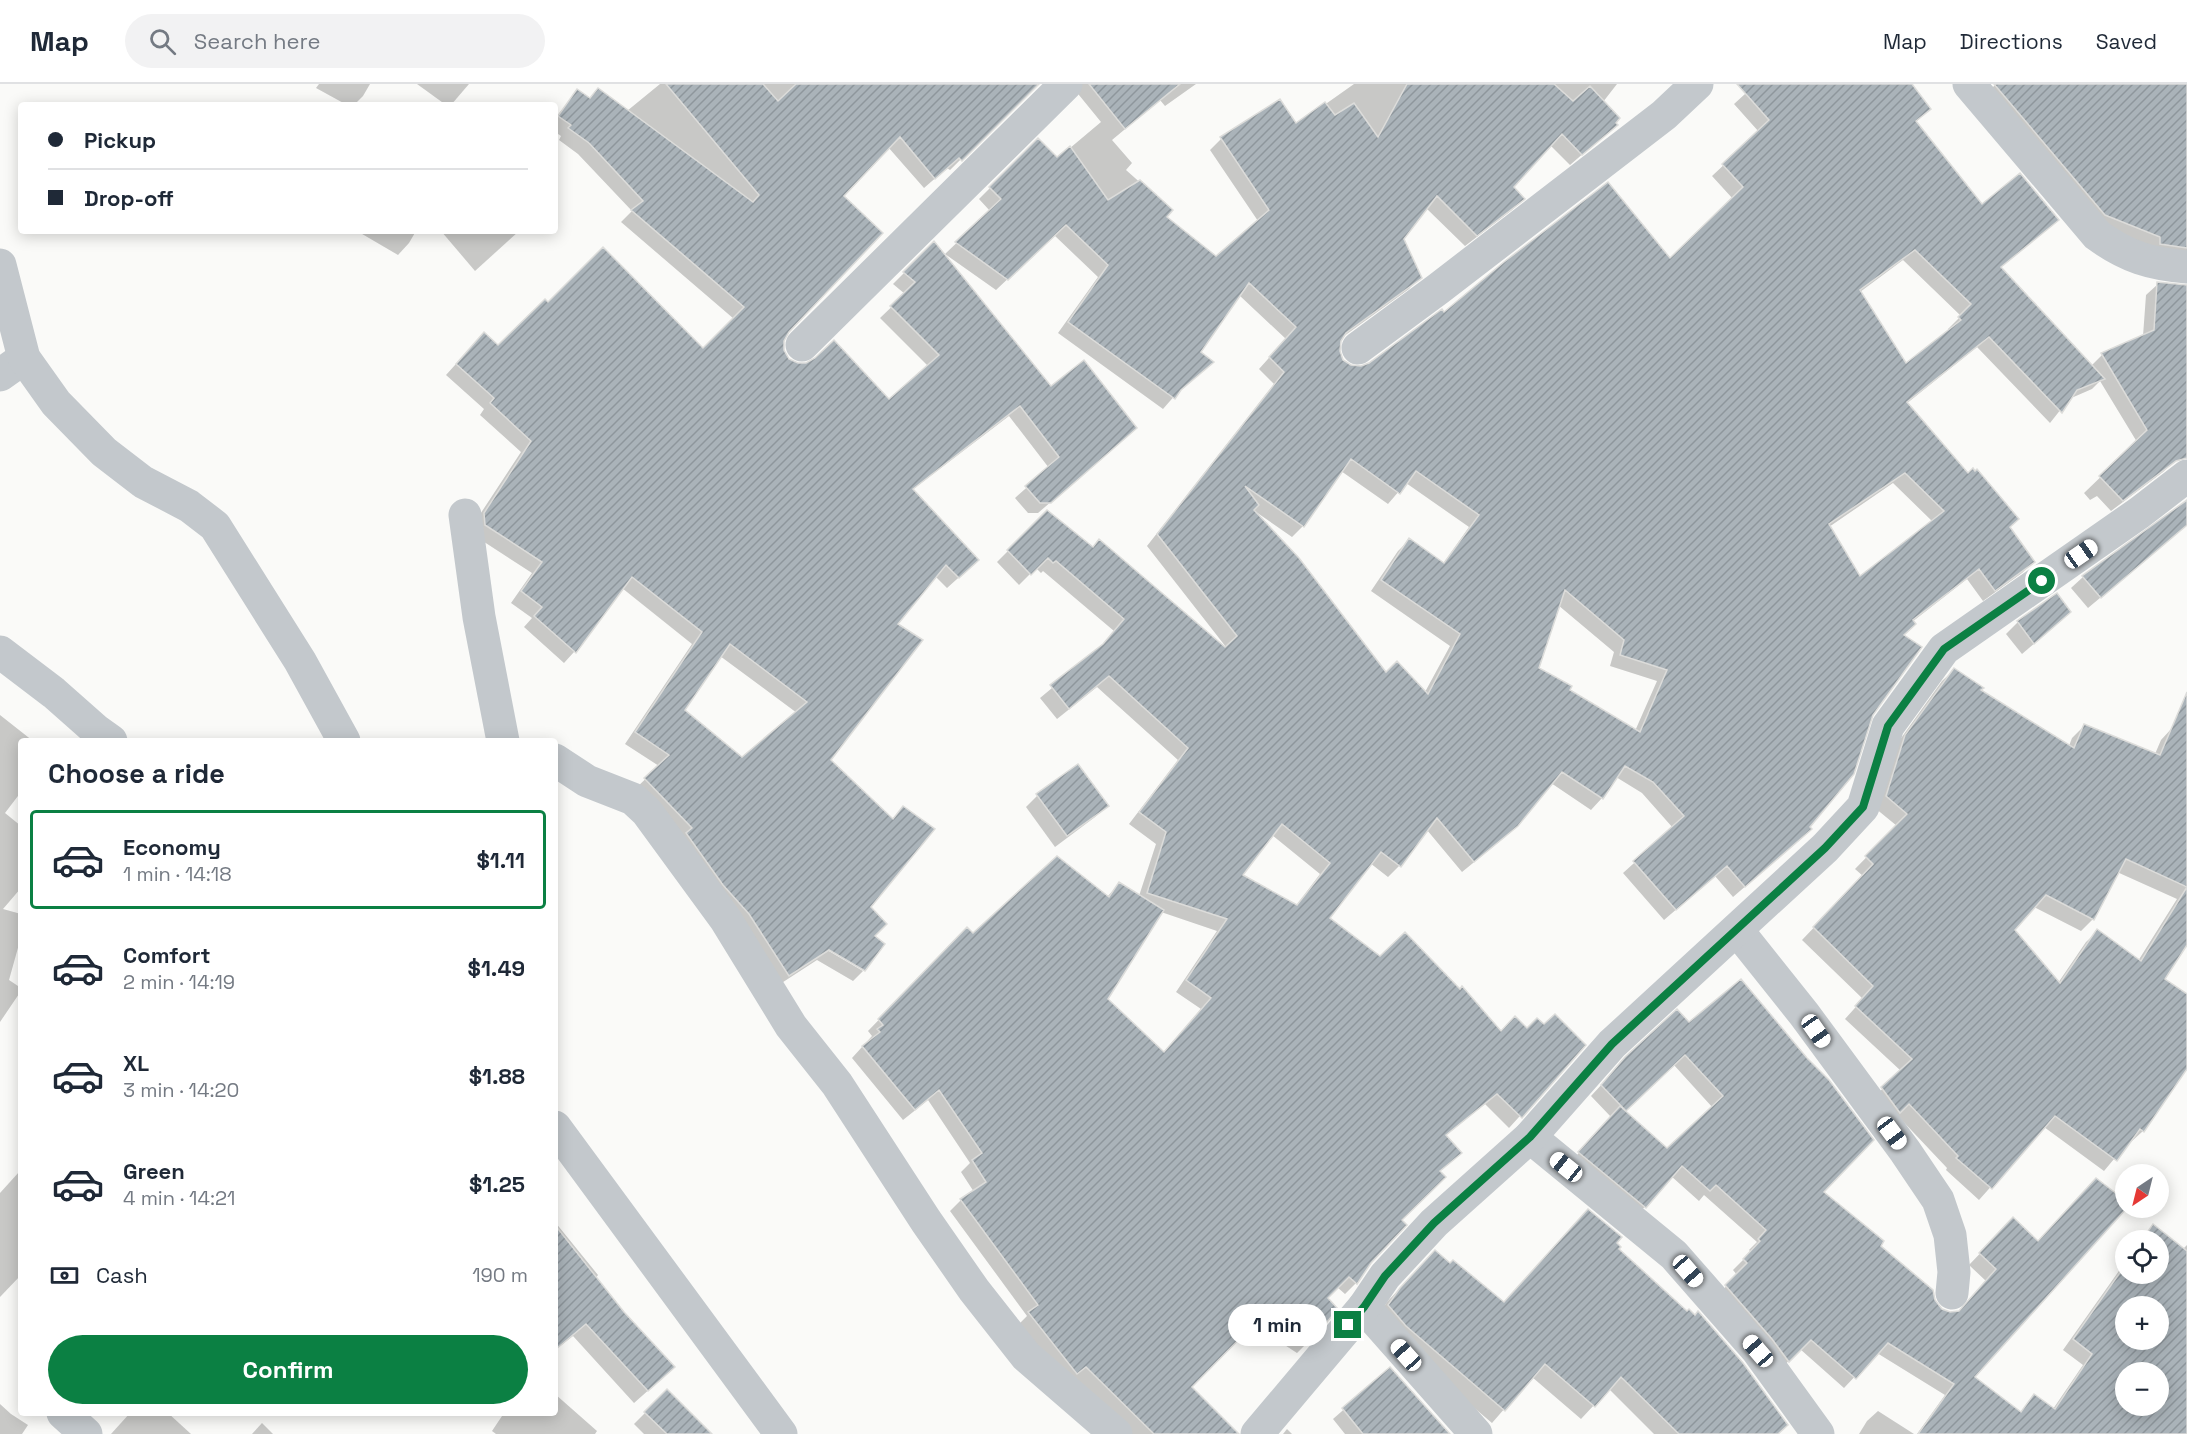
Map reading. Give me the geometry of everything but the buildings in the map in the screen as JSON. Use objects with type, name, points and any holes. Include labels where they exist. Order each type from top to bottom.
[{"type":"street","points":[[802,345],[1066,84]]},
{"type":"street","points":[[1358,348],[1664,116],[1697,84]]},
{"type":"street","points":[[1971,84],[2097,235],[2114,248],[2150,263],[2187,267]]},
{"type":"street","points":[[0,265],[12,366],[56,403],[104,452],[143,482],[189,506],[215,526],[300,661],[342,738]]},
{"type":"street","points":[[1257,1434],[1364,1307],[1385,1276],[1434,1223],[1530,1137],[1612,1044],[1825,848],[1863,807],[1888,726],[1944,649],[2139,513],[2187,476]]},
{"type":"street","points":[[465,515],[472,574],[500,731],[520,738]]},
{"type":"street","points":[[0,652],[54,693],[107,738]]},
{"type":"street","points":[[558,762],[587,781],[633,799],[648,812],[726,920],[791,1026],[837,1084],[974,1290],[1026,1356],[1116,1434]]},
{"type":"street","points":[[1737,930],[1804,1014],[1905,1151],[1938,1200],[1950,1235],[1954,1272],[1952,1293]]},
{"type":"street","points":[[558,1131],[781,1434]]},
{"type":"street","points":[[1530,1137],[1674,1255],[1758,1351],[1818,1434]]},
{"type":"street","points":[[1364,1307],[1476,1434]]},
{"type":"street","points":[[66,1416],[86,1434]]},
{"type":"route","points":[[1348,1325],[1364,1307],[1385,1276],[1434,1223],[1530,1137],[1612,1044],[1825,848],[1863,807],[1888,726],[1944,649],[2042,581]]}]
